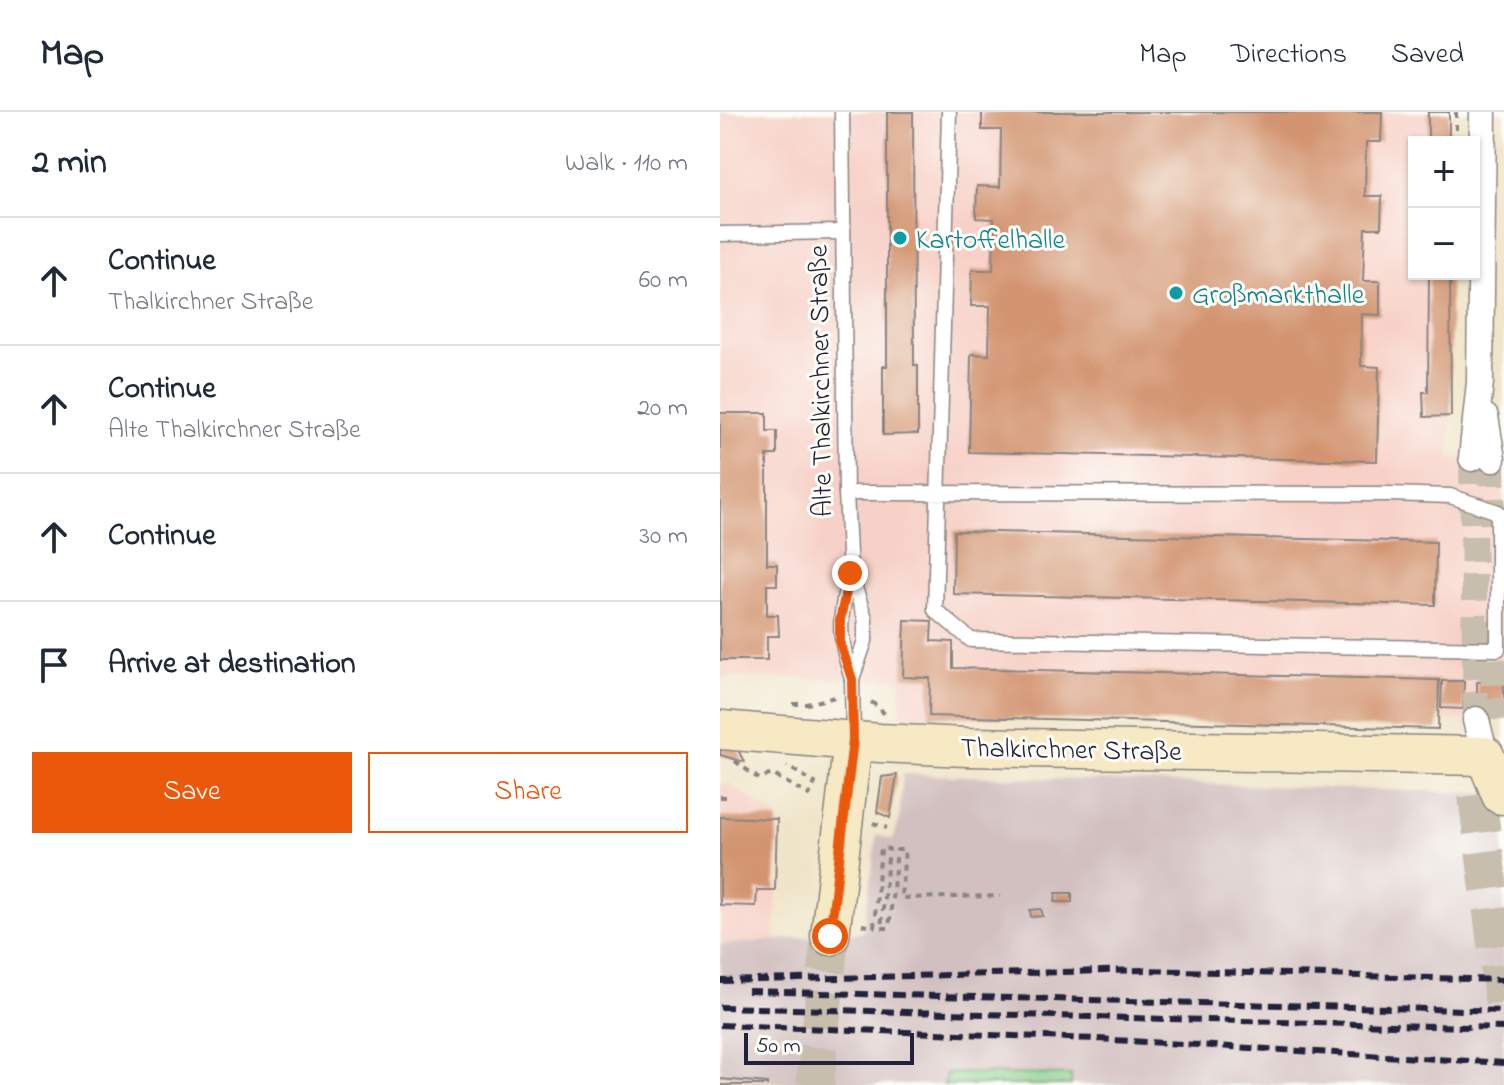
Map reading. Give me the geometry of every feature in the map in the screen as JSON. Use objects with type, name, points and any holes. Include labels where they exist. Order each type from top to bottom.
[{"type":"street","points":[[1482,458],[1483,112]]},
{"type":"street","name":"Thalkirchner Straße","points":[[726,744],[853,740],[1010,748],[1485,732],[1489,795]]},
{"type":"street","points":[[843,930],[853,740]]},
{"type":"lane","name":"Alte Thalkirchner Straße","points":[[842,112],[846,493],[850,573],[865,618],[865,641],[852,679],[853,740]]},
{"type":"lane","points":[[846,493],[937,493],[1450,496],[1498,512],[1498,649],[971,640],[935,610],[937,493],[949,112]]},
{"type":"lane","points":[[720,234],[842,232]]},
{"type":"lane","points":[[850,573],[840,620],[840,643],[852,679]]},
{"type":"path","points":[[1456,112],[1456,136]]},
{"type":"path","points":[[726,744],[759,779],[772,774],[809,795],[815,783],[790,769]]},
{"type":"path","points":[[720,797],[728,797]]},
{"type":"path","points":[[843,930],[874,927],[881,848],[889,849],[881,928],[889,928],[897,850],[905,850],[901,898],[1000,896]]},
{"type":"shaded area","points":[[720,112],[1449,112],[1449,136],[1408,136],[1408,280],[1450,280],[1450,458],[1504,459],[1504,720],[900,716],[901,680],[720,677]]},
{"type":"shaded area","points":[[903,774],[1504,794],[1504,1085],[1071,1085],[1071,1076],[946,1074],[944,1085],[785,1085],[720,1076],[720,945],[863,932],[877,835],[892,840],[899,822]]},
{"type":"shaded area","points":[[720,783],[729,784],[779,818],[775,940],[720,945]]},
{"type":"green space","points":[[946,1073],[1071,1075],[1071,1085],[944,1085]]},
{"type":"building","name":"Kartoffelhalle","points":[[887,112],[913,112],[914,365],[918,365],[918,434],[883,435],[883,366],[887,366]]},
{"type":"building","name":"Großmarkthalle","points":[[982,112],[1382,112],[1381,142],[1366,142],[1365,196],[1382,196],[1381,228],[1365,228],[1363,281],[1380,281],[1380,315],[1362,314],[1361,366],[1379,367],[1377,461],[969,452],[971,354],[989,355],[990,306],[971,306],[972,270],[993,270],[994,219],[976,218],[977,186],[1000,187],[1001,130],[982,130]]},
{"type":"building","points":[[1428,112],[1449,112],[1449,136],[1428,136]]},
{"type":"building","points":[[1429,280],[1450,280],[1451,416],[1424,417],[1423,392],[1428,392]]},
{"type":"building","points":[[720,413],[767,413],[767,431],[777,431],[777,455],[767,455],[767,564],[777,564],[777,585],[767,585],[767,615],[778,615],[779,636],[767,636],[767,660],[720,660]]},
{"type":"building","points":[[954,531],[1436,542],[1435,605],[953,594]]},
{"type":"building","points":[[905,620],[932,621],[931,641],[953,642],[953,668],[1439,680],[1438,729],[929,716],[930,678],[903,677]]},
{"type":"building","points":[[1442,681],[1464,681],[1463,709],[1441,708]]},
{"type":"building","points":[[1504,681],[1504,709],[1477,709],[1477,682]]},
{"type":"building","points":[[720,729],[733,739],[744,762],[720,755]]},
{"type":"building","points":[[897,775],[890,818],[877,812],[882,777]]},
{"type":"building","points":[[720,817],[777,819],[775,890],[757,890],[756,906],[720,905]]},
{"type":"building","points":[[1056,893],[1072,893],[1072,902],[1055,902]]},
{"type":"building","points":[[1041,909],[1043,916],[1031,917],[1030,910]]},
{"type":"building","points":[[720,1079],[767,1083],[767,1085],[720,1085]]},
{"type":"tunnel","points":[[1472,458],[1476,720]]},
{"type":"tunnel","points":[[1492,459],[1493,537]]},
{"type":"tunnel","points":[[1493,620],[1494,720]]},
{"type":"tunnel","points":[[1477,795],[1504,1005]]},
{"type":"tunnel","points":[[815,1085],[830,936]]},
{"type":"railway","points":[[720,981],[1143,970],[1504,980]]},
{"type":"railway","points":[[748,991],[1504,1011]]},
{"type":"railway","points":[[720,1007],[1504,1028]]},
{"type":"railway","points":[[720,1025],[1096,1039],[1504,1063]]},
{"type":"place","name":"Kartoffelhalle","points":[[900,238]]},
{"type":"place","name":"Großmarkthalle","points":[[1176,293]]},
{"type":"route","points":[[830,936],[853,740],[852,679],[840,643],[840,620],[850,573]]}]
